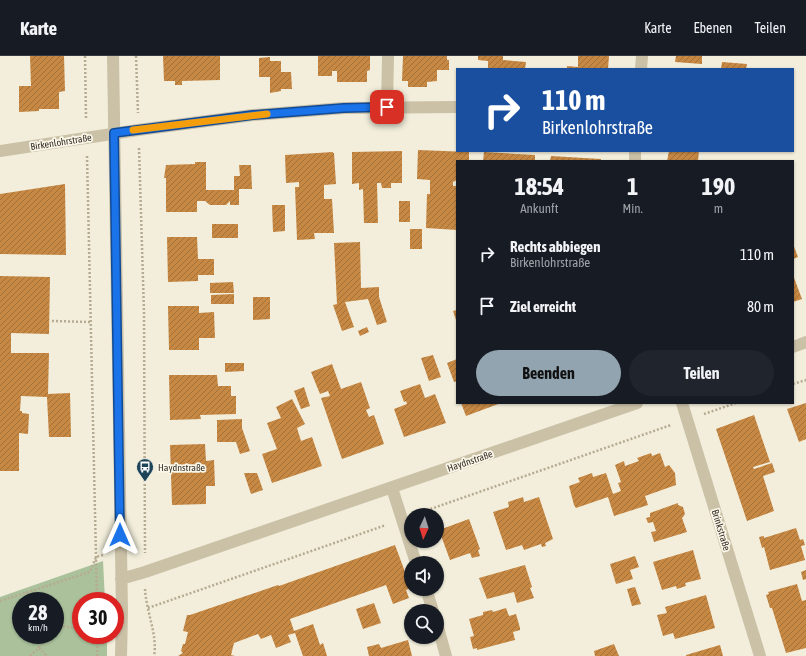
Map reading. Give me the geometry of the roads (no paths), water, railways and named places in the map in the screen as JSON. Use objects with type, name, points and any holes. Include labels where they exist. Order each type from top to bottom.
[{"type":"street","points":[[113,56],[121,656]]},
{"type":"street","points":[[387,107],[388,56]]},
{"type":"street","points":[[641,68],[642,56]]},
{"type":"street","name":"Birkenlohrstraße","points":[[0,151],[114,133],[253,115],[344,108],[456,107]]},
{"type":"street","points":[[794,347],[806,342]]},
{"type":"street","name":"Haydnstraße","points":[[121,579],[392,488],[634,404]]},
{"type":"street","name":"Brinkstraße","points":[[682,404],[760,656]]},
{"type":"street","points":[[392,488],[414,556]]},
{"type":"street","points":[[443,644],[446,656]]},
{"type":"place","name":"Haydnstraße","points":[[145,482]]}]
